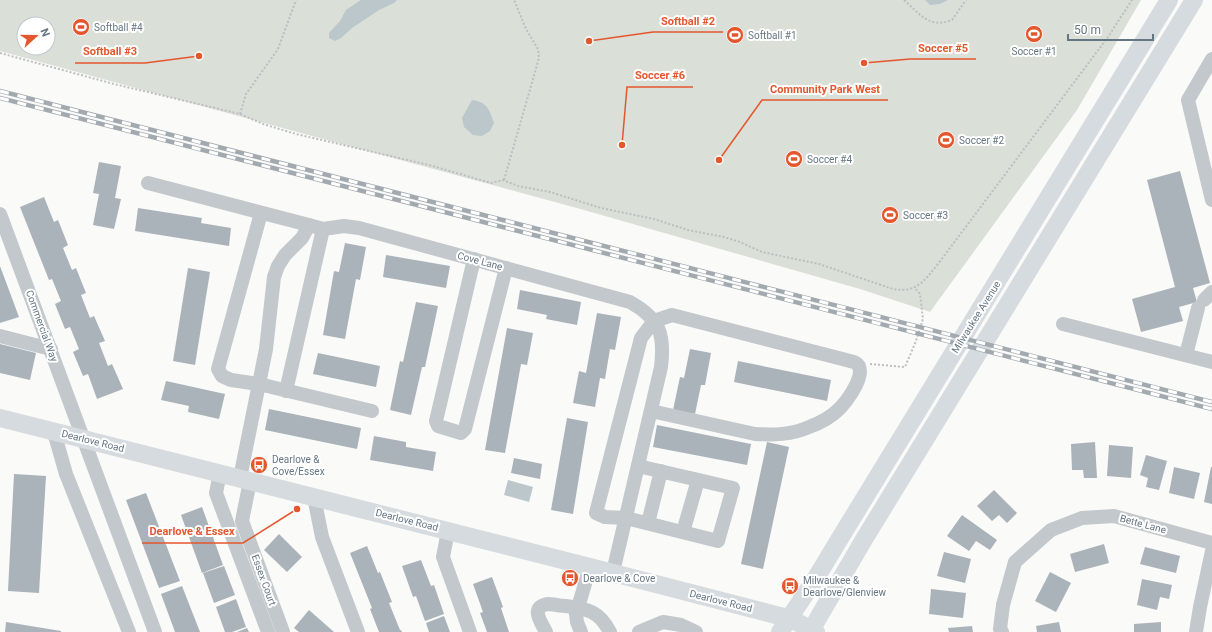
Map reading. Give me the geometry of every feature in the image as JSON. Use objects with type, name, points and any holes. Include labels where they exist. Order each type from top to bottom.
[{"type":"main road","name":"Milwaukee Avenue","points":[[785,625],[816,578],[1169,0]]},
{"type":"main road","name":"Milwaukee Avenue","points":[[813,631],[863,541],[1194,0]]},
{"type":"main road","name":"Dearlove Road","points":[[0,419],[590,566],[785,625],[813,631]]},
{"type":"street","points":[[1212,59],[1188,100],[1212,200]]},
{"type":"street","name":"Cove Lane","points":[[148,183],[323,229],[344,226],[359,228],[630,302],[648,314],[654,321],[662,339],[663,350],[661,367],[613,572]]},
{"type":"street","points":[[261,213],[218,369],[222,376],[231,380],[259,384],[372,411]]},
{"type":"street","name":"Commercial Way","points":[[0,214],[51,349],[82,439],[155,632]]},
{"type":"street","points":[[245,480],[259,384],[266,349],[272,291],[276,271],[285,255],[302,238],[309,225]]},
{"type":"street","points":[[286,391],[323,229]]},
{"type":"street","points":[[474,259],[436,421],[438,426],[461,433],[465,429],[506,268]]},
{"type":"street","points":[[1186,355],[1205,300]]},
{"type":"street","points":[[638,466],[733,488],[718,541],[626,518],[605,517],[596,513],[641,338],[654,321],[672,315],[859,364],[861,371],[851,395],[838,410],[816,424],[793,433],[770,435],[755,434],[651,411]]},
{"type":"street","points":[[1063,324],[1212,362]]},
{"type":"street","points":[[0,336],[51,349]]},
{"type":"street","points":[[54,432],[66,474],[129,632]]},
{"type":"street","points":[[648,523],[661,471]]},
{"type":"street","points":[[220,473],[216,493],[268,632]]},
{"type":"street","name":"Essex Court","points":[[245,480],[242,521],[283,632]]},
{"type":"street","points":[[683,532],[698,480]]},
{"type":"street","points":[[314,497],[322,537],[358,632]]},
{"type":"street","name":"Bette Lane","points":[[1002,632],[1000,629],[1004,605],[1016,562],[1051,530],[1082,518],[1114,516],[1212,543]]},
{"type":"street","points":[[448,531],[443,557],[470,632]]},
{"type":"street","points":[[1196,632],[1212,551]]},
{"type":"street","points":[[581,632],[576,614],[590,566]]},
{"type":"street","points":[[546,632],[538,614],[538,610],[542,605],[547,604],[578,607],[592,612],[603,622],[610,632]]},
{"type":"street","points":[[639,632],[663,622],[668,622],[681,625],[696,632]]},
{"type":"path","points":[[240,114],[246,94],[278,49],[296,0]]},
{"type":"path","points":[[503,180],[538,58],[538,49],[526,29],[514,0]]},
{"type":"path","points":[[904,0],[924,18],[932,22],[939,23],[952,20],[966,0]]},
{"type":"path","points":[[0,53],[114,84],[240,114],[263,124],[296,134],[429,165],[491,183],[503,180],[518,186],[550,192],[601,208],[654,218],[688,230],[724,237],[740,242],[762,252],[819,264],[904,291],[920,285],[938,264],[1108,37],[1132,0]]},
{"type":"path","points":[[859,364],[905,367],[923,319],[920,294],[914,288]]},
{"type":"shaded area","points":[[0,0],[1141,0],[1077,110],[930,312],[860,289],[584,210],[18,56],[56,56],[56,16],[16,16],[16,55],[0,51]]},
{"type":"shaded area","points":[[361,0],[397,0],[352,28],[341,38],[335,41],[329,38],[329,33],[340,21],[346,10]]},
{"type":"shaded area","points":[[925,0],[948,0],[940,4],[930,5]]},
{"type":"shaded area","points":[[472,100],[481,102],[487,107],[494,123],[490,131],[482,136],[473,135],[464,127],[462,118]]},
{"type":"shaded area","points":[[508,480],[533,487],[529,502],[504,495]]},
{"type":"building","points":[[99,162],[121,166],[115,198],[121,199],[114,229],[93,225],[99,194],[93,193]]},
{"type":"building","points":[[1180,171],[1210,283],[1193,288],[1197,302],[1179,307],[1183,321],[1141,332],[1132,299],[1175,287],[1147,180]]},
{"type":"building","points":[[44,197],[54,222],[58,220],[68,245],[63,248],[72,270],[76,268],[86,293],[81,295],[90,318],[94,316],[105,341],[99,343],[108,366],[112,364],[123,389],[97,399],[88,374],[83,376],[73,352],[79,349],[70,327],[65,329],[55,304],[61,301],[52,279],[49,280],[20,207]]},
{"type":"building","points":[[138,208],[202,218],[201,223],[231,228],[229,246],[135,231]]},
{"type":"building","points":[[345,243],[366,247],[360,280],[356,279],[345,339],[323,335],[334,271],[339,272]]},
{"type":"building","points":[[386,255],[450,266],[446,288],[383,277]]},
{"type":"building","points":[[0,266],[19,317],[0,323]]},
{"type":"building","points":[[188,268],[210,272],[195,365],[173,361]]},
{"type":"building","points":[[520,290],[581,302],[577,325],[546,319],[547,315],[517,309]]},
{"type":"building","points":[[416,302],[438,306],[425,367],[422,367],[411,415],[390,410],[400,361],[403,362]]},
{"type":"building","points":[[597,313],[621,317],[615,350],[610,349],[605,379],[600,378],[595,407],[573,403],[579,371],[586,373]]},
{"type":"building","points":[[507,328],[533,333],[527,365],[521,364],[505,453],[485,450]]},
{"type":"building","points":[[0,344],[36,353],[30,380],[0,373]]},
{"type":"building","points":[[690,349],[711,353],[705,385],[701,385],[695,414],[673,410],[680,377],[684,378]]},
{"type":"building","points":[[318,353],[380,366],[376,387],[313,374]]},
{"type":"building","points":[[738,361],[831,380],[827,401],[734,382]]},
{"type":"building","points":[[166,381],[225,394],[219,419],[188,412],[189,406],[161,400]]},
{"type":"building","points":[[269,409],[361,428],[357,449],[265,430]]},
{"type":"building","points":[[567,418],[588,422],[573,514],[551,510]]},
{"type":"building","points":[[657,425],[751,444],[747,465],[653,447]]},
{"type":"building","points":[[374,436],[406,442],[406,447],[436,452],[433,471],[370,460]]},
{"type":"building","points":[[767,442],[789,447],[763,569],[741,564]]},
{"type":"building","points":[[1095,442],[1097,478],[1084,478],[1083,470],[1072,470],[1071,444]]},
{"type":"building","points":[[1109,445],[1133,447],[1131,478],[1107,476]]},
{"type":"building","points":[[1146,455],[1167,461],[1159,490],[1146,487],[1148,478],[1140,475]]},
{"type":"building","points":[[514,458],[542,464],[540,479],[511,473]]},
{"type":"building","points":[[1174,467],[1200,473],[1194,499],[1169,493]]},
{"type":"building","points":[[1212,467],[1212,504],[1204,502]]},
{"type":"building","points":[[14,474],[46,476],[39,593],[8,591]]},
{"type":"building","points":[[994,490],[1017,513],[1007,523],[999,515],[992,521],[977,506]]},
{"type":"building","points":[[146,493],[180,581],[159,588],[126,500]]},
{"type":"building","points":[[202,507],[223,565],[202,573],[181,515]]},
{"type":"building","points":[[962,515],[997,540],[990,550],[976,541],[969,551],[947,536]]},
{"type":"building","points":[[279,534],[302,557],[287,572],[264,550]]},
{"type":"building","points":[[1104,544],[1109,563],[1075,572],[1070,554]]},
{"type":"building","points":[[367,546],[378,573],[380,572],[392,602],[389,603],[402,632],[379,632],[370,609],[372,608],[350,553]]},
{"type":"building","points":[[1145,547],[1180,556],[1176,573],[1140,564]]},
{"type":"building","points":[[944,552],[971,559],[965,583],[937,576]]},
{"type":"building","points":[[421,560],[431,586],[434,585],[444,614],[425,621],[416,596],[413,597],[402,566]]},
{"type":"building","points":[[224,566],[235,595],[214,603],[203,573]]},
{"type":"building","points":[[1050,572],[1071,583],[1056,612],[1035,601]]},
{"type":"building","points":[[492,577],[503,607],[501,608],[509,632],[487,632],[480,613],[483,612],[473,584]]},
{"type":"building","points":[[1142,579],[1172,585],[1169,599],[1160,597],[1157,610],[1137,605]]},
{"type":"building","points":[[182,586],[200,632],[175,632],[161,594]]},
{"type":"building","points":[[931,589],[966,593],[963,618],[929,614]]},
{"type":"building","points":[[236,599],[246,627],[232,632],[225,632],[216,607]]},
{"type":"building","points":[[309,610],[334,632],[299,632],[294,628]]},
{"type":"building","points":[[444,616],[450,632],[429,632],[426,623]]},
{"type":"building","points":[[6,622],[61,631],[61,632],[5,632]]},
{"type":"building","points":[[1059,622],[1061,632],[1037,632],[1036,626]]},
{"type":"building","points":[[1161,622],[1161,632],[1134,632],[1134,624]]},
{"type":"building","points":[[972,626],[973,632],[949,632],[948,628]]},
{"type":"building","points":[[247,628],[249,632],[237,632]]},
{"type":"railway","points":[[0,91],[1212,402]]},
{"type":"railway","points":[[0,98],[1212,409]]},
{"type":"place","name":"Softball #4","points":[[81,27]]},
{"type":"place","name":"Soccer #1","points":[[1034,34]]},
{"type":"place","name":"Softball #1","points":[[735,35]]},
{"type":"place","name":"Softball #2","points":[[589,41]]},
{"type":"place","name":"Softball #3","points":[[199,56]]},
{"type":"place","name":"Soccer #5","points":[[864,63]]},
{"type":"place","name":"Soccer #2","points":[[946,140]]},
{"type":"place","name":"Soccer #6","points":[[622,145]]},
{"type":"place","name":"Soccer #4","points":[[794,159]]},
{"type":"place","name":"Community Park West","points":[[719,160]]},
{"type":"place","name":"Soccer #3","points":[[890,215]]},
{"type":"place","name":"Dearlove & Cove/Essex","points":[[259,465]]},
{"type":"place","name":"Dearlove & Essex","points":[[297,509]]},
{"type":"place","name":"Dearlove & Cove","points":[[570,578]]},
{"type":"place","name":"Milwaukee & Dearlove/Glenview","points":[[790,586]]}]
